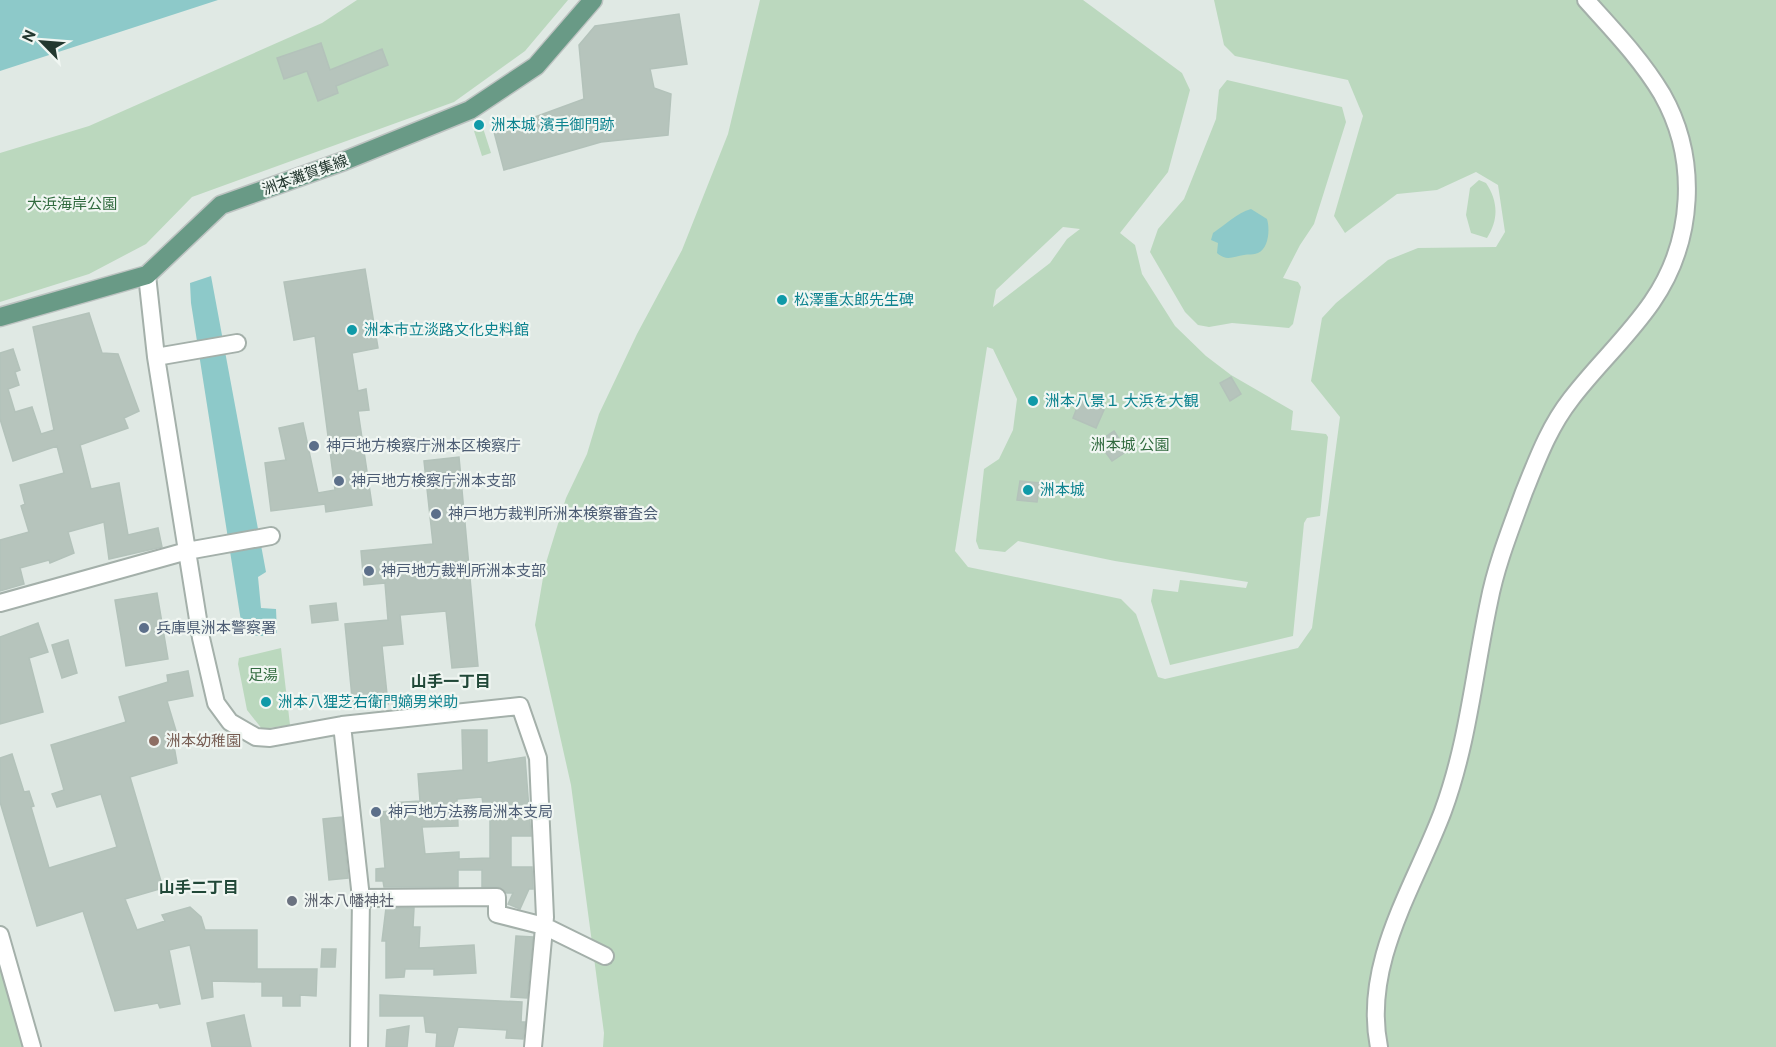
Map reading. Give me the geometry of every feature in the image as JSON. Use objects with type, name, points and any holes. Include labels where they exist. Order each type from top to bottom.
[{"type":"main road","name":"洲本灘賀集線","points":[[0,317],[147,275],[220,205],[344,161],[470,110],[536,66],[595,1]]},
{"type":"street","points":[[1379,1047],[1377,1033],[1380,966],[1443,812],[1464,747],[1489,600],[1513,522],[1542,447],[1564,410],[1652,302],[1674,266],[1682,239],[1687,211],[1686,166],[1676,125],[1662,94],[1630,47],[1586,0]]},
{"type":"street","points":[[147,275],[156,357],[201,638],[216,703],[230,722],[256,737],[270,738],[342,725],[520,706],[538,758],[544,926],[533,1047]]},
{"type":"street","points":[[156,357],[237,343]]},
{"type":"street","points":[[0,603],[187,551],[271,536]]},
{"type":"street","points":[[342,725],[361,898],[359,1047]]},
{"type":"street","points":[[361,898],[496,897],[497,914],[544,926],[605,956]]},
{"type":"street","points":[[0,935],[32,1047]]},
{"type":"green space","name":"大浜海岸公園","points":[[357,0],[568,0],[525,51],[454,102],[192,197],[146,244],[89,274],[0,302],[0,153],[89,126],[322,23]]},
{"type":"green space","name":"洲本城 公園","points":[[760,0],[1083,0],[1182,73],[1190,90],[1168,172],[1120,233],[1135,245],[1142,274],[1175,326],[1206,356],[1231,375],[1293,411],[1291,430],[1326,434],[1328,437],[1320,516],[1307,518],[1304,523],[1293,636],[1170,665],[1151,601],[1153,589],[1178,592],[1180,580],[1246,588],[1248,582],[1115,561],[1018,541],[1005,552],[979,549],[976,541],[984,469],[999,459],[1013,430],[1017,399],[993,349],[987,347],[955,551],[968,567],[1121,599],[1136,614],[1158,677],[1165,679],[1298,648],[1312,628],[1340,417],[1311,381],[1322,318],[1336,303],[1388,260],[1418,248],[1496,247],[1505,232],[1498,185],[1476,172],[1437,190],[1397,194],[1345,233],[1334,216],[1363,116],[1348,80],[1235,56],[1224,45],[1214,0],[1776,0],[1776,1047],[603,1047],[604,1033],[571,785],[535,625],[545,566],[566,498],[587,454],[599,414],[637,334],[682,250],[728,134]],"holes":[[[1063,227],[1080,229],[1067,239],[1050,263],[993,307],[996,290]]]},
{"type":"green space","points":[[1227,80],[1342,107],[1346,122],[1314,224],[1283,278],[1298,282],[1301,287],[1293,324],[1289,328],[1232,323],[1209,327],[1198,325],[1185,312],[1150,252],[1158,229],[1184,199],[1216,119],[1219,90]]},
{"type":"green space","points":[[483,128],[491,153],[482,156],[474,131]]},
{"type":"green space","points":[[1479,180],[1486,183],[1495,203],[1494,224],[1487,238],[1471,233],[1466,215],[1470,188]]},
{"type":"green space","name":"足湯","points":[[281,648],[290,725],[262,729],[247,710],[238,664],[239,658]]},
{"type":"green space","points":[[0,945],[25,1047],[0,1047]]},
{"type":"water","points":[[0,0],[218,0],[0,71]]},
{"type":"water","points":[[1251,209],[1267,219],[1268,233],[1262,251],[1230,258],[1221,256],[1217,253],[1218,243],[1211,240],[1213,233],[1236,216]]},
{"type":"water","points":[[211,276],[266,572],[258,577],[261,608],[276,609],[277,633],[262,636],[243,634],[191,303],[190,283]]},
{"type":"building","points":[[679,14],[687,64],[650,69],[654,88],[671,94],[668,135],[601,142],[504,170],[494,132],[584,99],[579,45],[595,26]]},
{"type":"building","points":[[321,43],[330,70],[382,49],[388,65],[336,86],[338,93],[318,101],[307,71],[284,79],[277,58]]},
{"type":"building","points":[[365,269],[378,348],[352,353],[358,391],[366,389],[369,410],[358,411],[372,505],[326,512],[325,504],[271,511],[265,463],[286,460],[279,428],[303,423],[318,493],[335,490],[315,336],[294,340],[284,282]]},
{"type":"building","points":[[89,313],[102,353],[118,354],[139,411],[124,418],[128,428],[80,445],[91,489],[119,483],[128,535],[158,528],[162,547],[109,559],[104,522],[68,532],[74,553],[50,563],[49,560],[20,568],[24,584],[0,591],[0,540],[29,532],[21,506],[25,504],[20,485],[64,473],[57,446],[13,461],[0,419],[0,353],[13,349],[20,370],[15,372],[19,385],[8,389],[15,412],[32,407],[41,434],[54,430],[33,327]]},
{"type":"building","points":[[1231,377],[1241,394],[1230,401],[1220,383]]},
{"type":"building","points":[[1080,400],[1104,410],[1096,428],[1073,418]]},
{"type":"building","points":[[1114,431],[1127,451],[1112,461],[1098,442]]},
{"type":"building","points":[[459,457],[478,666],[452,668],[446,611],[400,615],[403,644],[382,646],[388,704],[353,708],[345,624],[388,620],[385,583],[364,585],[361,551],[433,544],[424,461]]},
{"type":"building","points":[[1020,481],[1040,483],[1037,502],[1017,500]]},
{"type":"building","points":[[157,593],[168,659],[126,666],[115,600]]},
{"type":"building","points":[[336,603],[338,620],[312,623],[310,606]]},
{"type":"building","points":[[38,623],[48,652],[29,658],[43,712],[0,724],[0,637]]},
{"type":"building","points":[[68,640],[77,673],[62,678],[52,645]]},
{"type":"building","points":[[188,671],[193,696],[167,701],[180,744],[174,746],[177,763],[130,777],[163,888],[125,899],[137,930],[165,921],[162,915],[190,907],[201,917],[205,930],[257,930],[257,969],[317,969],[316,996],[300,995],[300,1006],[283,1006],[283,996],[262,996],[262,982],[212,981],[213,997],[202,999],[190,945],[169,950],[180,1004],[160,1008],[158,1003],[115,1011],[83,911],[37,926],[0,802],[0,758],[12,754],[24,792],[29,791],[34,806],[31,807],[49,868],[117,847],[101,794],[57,807],[52,794],[64,790],[51,745],[126,722],[119,697],[168,682],[167,675]]},
{"type":"building","points":[[439,695],[440,704],[427,705],[426,696]]},
{"type":"building","points":[[462,730],[487,730],[487,763],[525,757],[531,836],[511,836],[511,867],[532,867],[533,889],[529,889],[520,909],[508,904],[513,893],[507,893],[498,887],[482,887],[482,870],[458,870],[458,887],[384,887],[383,881],[376,881],[376,869],[385,868],[380,812],[391,811],[390,803],[420,801],[418,774],[463,770]],"holes":[[[482,797],[483,804],[490,803],[490,858],[459,859],[459,852],[425,854],[422,827],[458,826],[457,799]]]},
{"type":"building","points":[[342,817],[348,878],[329,880],[323,819]]},
{"type":"building","points":[[386,908],[414,908],[413,927],[420,927],[419,948],[474,945],[476,973],[434,975],[434,969],[405,969],[404,977],[386,978],[386,941],[382,941]]},
{"type":"building","points":[[516,936],[533,937],[527,998],[511,997]]},
{"type":"building","points":[[322,949],[336,949],[335,967],[321,967]]},
{"type":"building","points":[[380,995],[522,1002],[521,1022],[525,1022],[523,1039],[506,1038],[507,1030],[458,1027],[453,1047],[436,1047],[437,1033],[426,1032],[424,1016],[380,1016]]},
{"type":"building","points":[[244,1015],[251,1047],[212,1047],[207,1023]]},
{"type":"building","points":[[409,1026],[407,1047],[386,1047],[387,1030]]},
{"type":"place","name":"洲本城 濱手御門跡","points":[[479,125]]},
{"type":"place","name":"松澤重太郎先生碑","points":[[782,300]]},
{"type":"place","name":"洲本市立淡路文化史料館","points":[[352,330]]},
{"type":"place","name":"洲本八景１ 大浜を大観","points":[[1033,401]]},
{"type":"place","name":"神戸地方検察庁洲本区検察庁","points":[[314,446]]},
{"type":"place","name":"神戸地方検察庁洲本支部","points":[[339,481]]},
{"type":"place","name":"洲本城","points":[[1028,490]]},
{"type":"place","name":"神戸地方裁判所洲本検察審査会","points":[[436,514]]},
{"type":"place","name":"神戸地方裁判所洲本支部","points":[[369,571]]},
{"type":"place","name":"兵庫県洲本警察署","points":[[144,628]]},
{"type":"place","name":"洲本八狸芝右衛門嫡男栄助","points":[[266,702]]},
{"type":"place","name":"洲本幼稚園","points":[[154,741]]},
{"type":"place","name":"神戸地方法務局洲本支局","points":[[376,812]]},
{"type":"place","name":"洲本八幡神社","points":[[292,901]]},
{"type":"district","name":"山手一丁目","points":[[451,681]]},
{"type":"district","name":"山手二丁目","points":[[199,887]]}]
